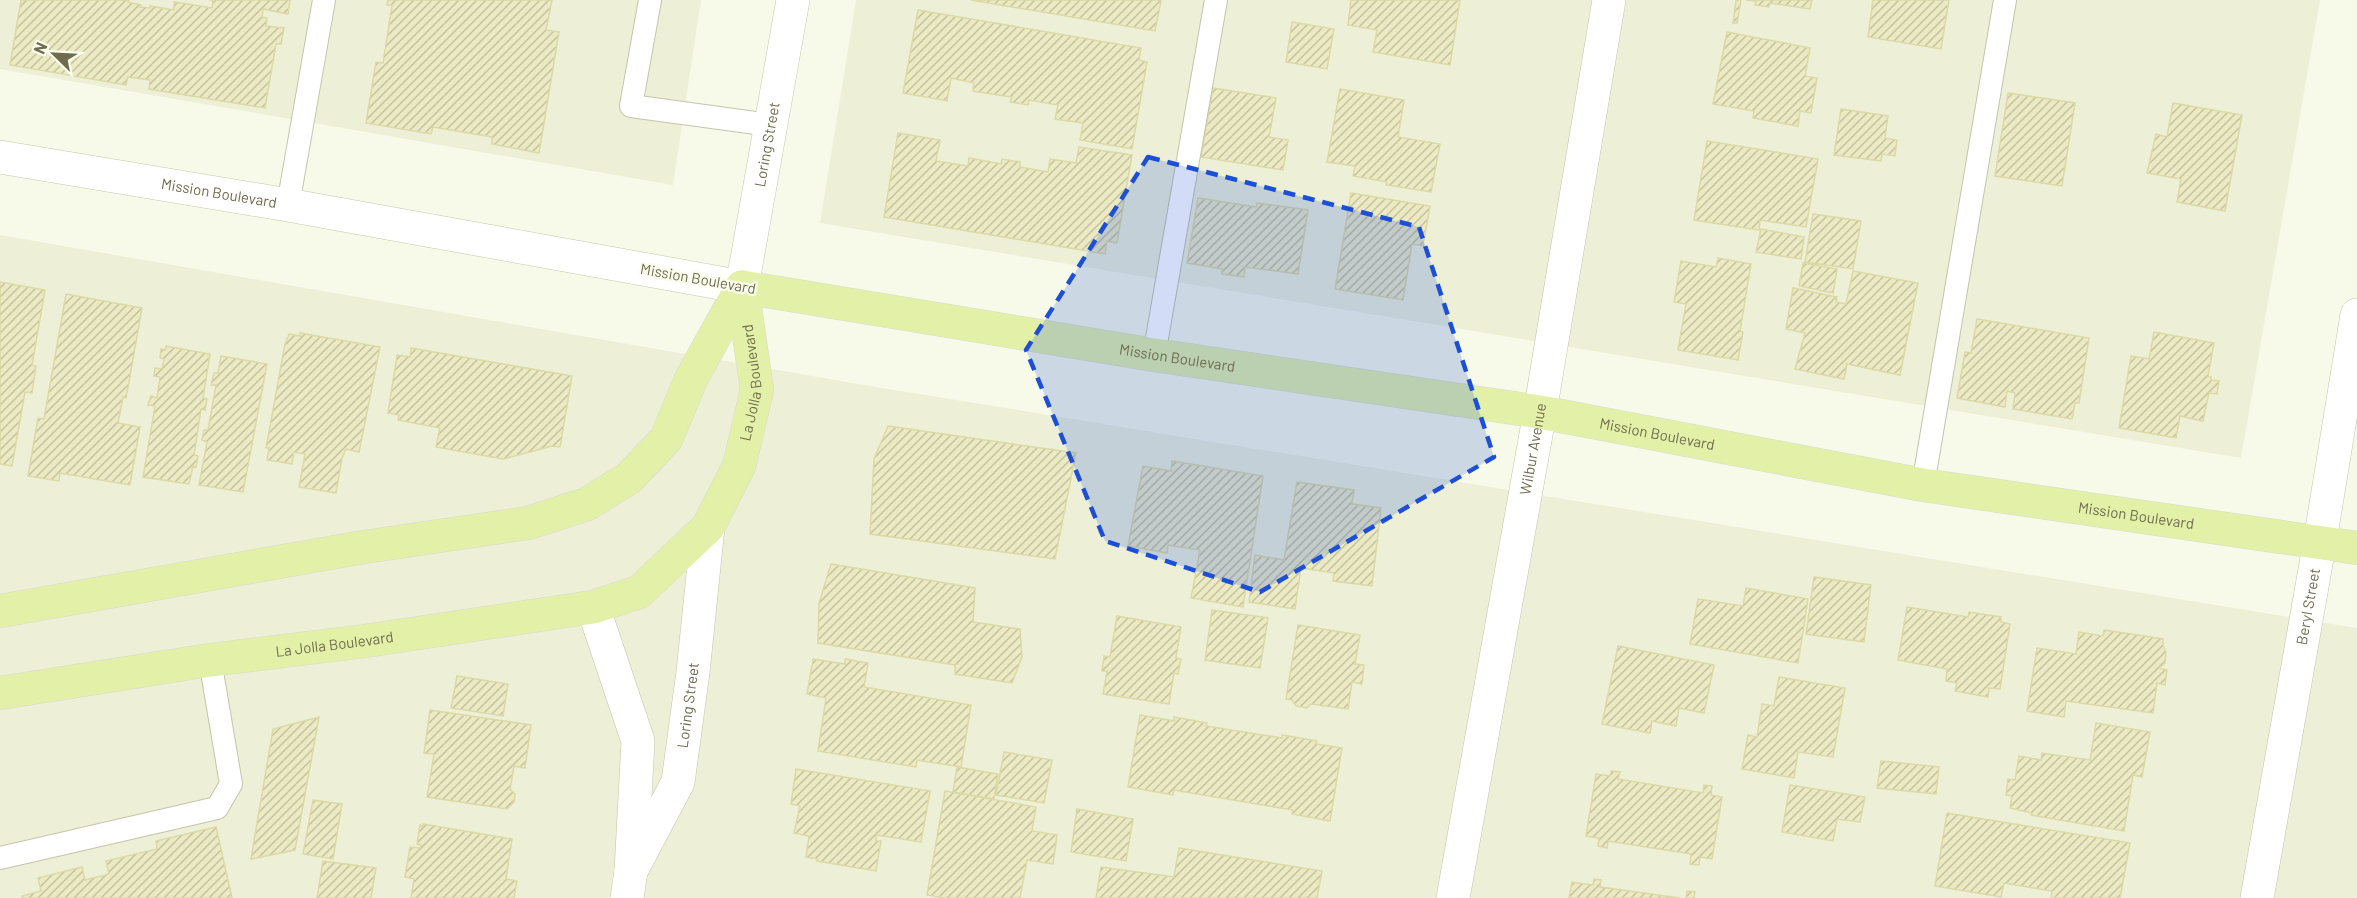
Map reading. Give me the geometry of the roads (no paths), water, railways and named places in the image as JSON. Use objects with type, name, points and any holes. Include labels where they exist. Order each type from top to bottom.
[{"type":"main road","name":"Mission Boulevard","points":[[742,287],[1154,355],[1540,412],[1923,485],[2357,548]]},
{"type":"main road","name":"La Jolla Boulevard","points":[[0,693],[210,660],[593,607],[639,592],[708,527],[739,466],[757,390],[742,287]]},
{"type":"main road","name":"La Jolla Boulevard","points":[[0,611],[364,547],[528,523],[587,504],[629,478],[666,439],[692,377],[742,287]]},
{"type":"street","name":"Loring Street","points":[[742,287],[793,0]]},
{"type":"street","name":"Wilbur Avenue","points":[[1453,898],[1540,412],[1609,0]]},
{"type":"street","name":"Mission Boulevard","points":[[0,156],[288,205],[742,287]]},
{"type":"street","name":"Beryl Street","points":[[2258,898],[2357,315]]},
{"type":"street","name":"Loring Street","points":[[629,884],[678,782],[693,672],[708,527]]},
{"type":"street","name":"Loring Street","points":[[593,607],[639,741],[629,884]]},
{"type":"lane","points":[[288,205],[324,0]]},
{"type":"lane","points":[[650,0],[631,106],[771,125]]},
{"type":"lane","points":[[1154,355],[1216,0]]},
{"type":"lane","points":[[1923,485],[2005,0]]},
{"type":"lane","points":[[0,858],[217,808],[231,784],[210,660]]}]
